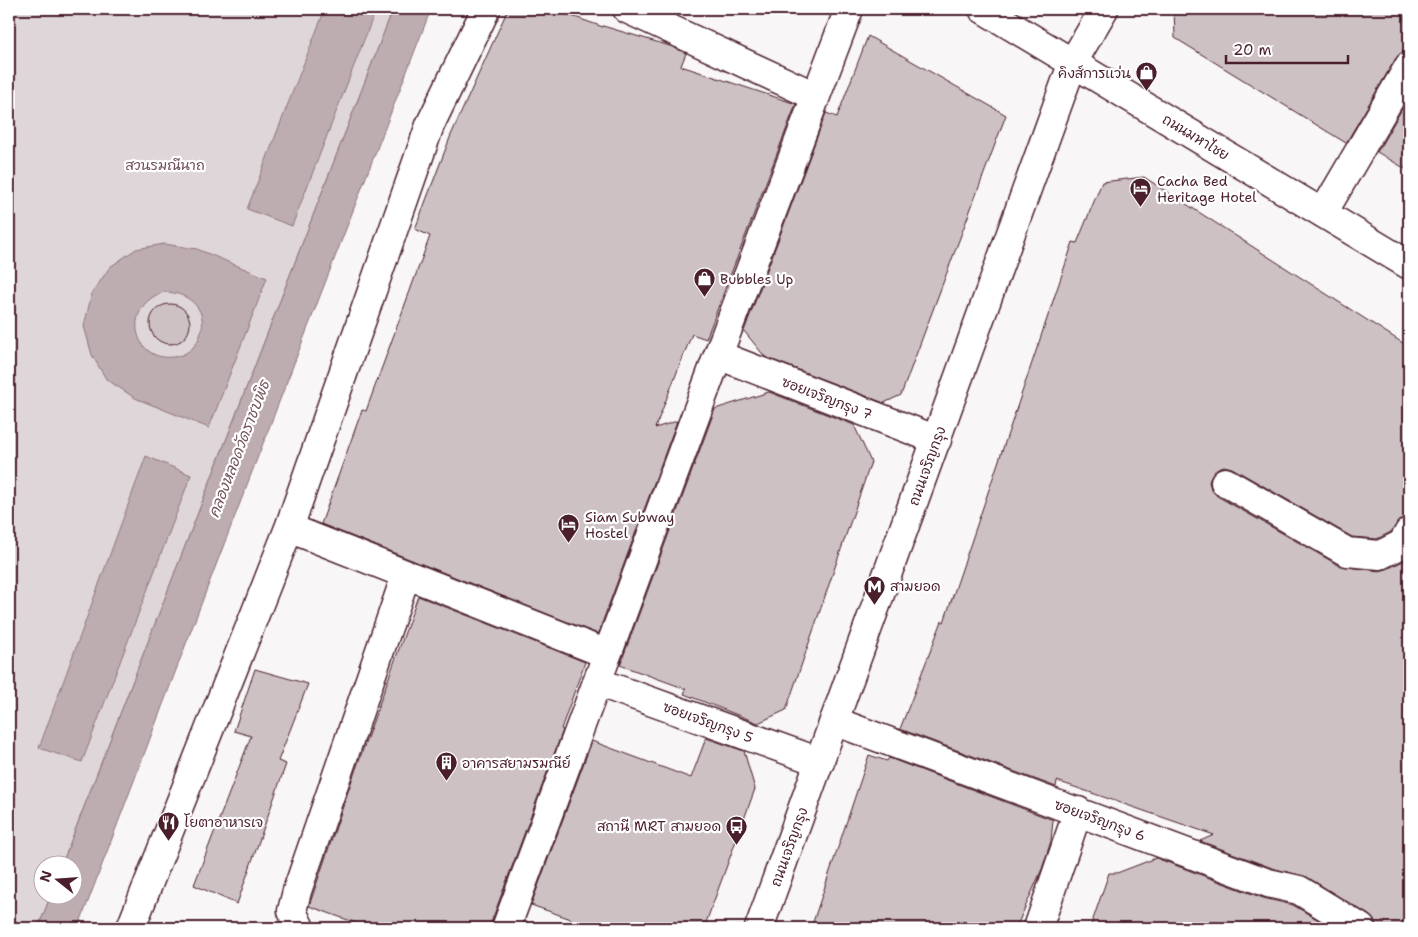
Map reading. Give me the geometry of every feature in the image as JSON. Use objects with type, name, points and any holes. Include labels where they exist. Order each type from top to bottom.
[{"type":"main road","points":[[132,925],[288,528],[430,125],[486,9]]},
{"type":"main road","points":[[627,9],[815,96]]},
{"type":"main road","points":[[506,928],[718,355],[849,9]]},
{"type":"main road","name":"ถนนมหาไชย","points":[[983,9],[1409,265]]},
{"type":"main road","name":"ถนนเจริญกรุง","points":[[760,928],[1073,62],[1104,9]]},
{"type":"main road","points":[[1323,213],[1409,66]]},
{"type":"main road","name":"ซอยเจริญกรุง 7","points":[[718,355],[937,440]]},
{"type":"main road","points":[[1225,482],[1347,552],[1380,555],[1402,544],[1409,532]]},
{"type":"main road","points":[[288,528],[608,654]]},
{"type":"main road","points":[[300,928],[292,911],[297,891],[406,575]]},
{"type":"main road","name":"ซอยเจริญกรุง 5","points":[[597,682],[820,762]]},
{"type":"main road","name":"ซอยเจริญกรุง 6","points":[[834,722],[1268,883],[1299,890],[1361,928]]},
{"type":"main road","points":[[1038,928],[1078,811]]},
{"type":"green space","name":"สวนรมณีนาถ","points":[[9,9],[393,9],[66,854],[32,854],[32,904],[47,904],[38,928],[18,928],[9,903]]},
{"type":"water","points":[[325,9],[376,9],[292,226],[247,209]]},
{"type":"water","name":"คลองหลอดวัดราชบพิธ","points":[[393,9],[431,9],[78,928],[38,928],[47,904],[82,904],[82,854],[66,854]]},
{"type":"water","points":[[164,244],[197,249],[267,278],[209,428],[135,398],[106,379],[92,355],[84,326],[92,293],[110,267],[136,249]],"holes":[[[164,292],[174,293],[190,300],[196,306],[201,313],[202,330],[196,343],[187,352],[178,356],[163,357],[151,353],[142,344],[138,333],[137,321],[141,309],[150,299]]]},
{"type":"water","points":[[146,456],[191,475],[82,762],[39,748]]},
{"type":"building","points":[[508,9],[552,9],[603,27],[670,46],[686,53],[681,66],[796,104],[706,339],[692,334],[655,428],[677,421],[598,634],[321,524],[362,410],[366,411],[430,236],[415,229],[451,135]]},
{"type":"building","points":[[1174,9],[1409,9],[1409,50],[1402,52],[1396,58],[1346,143],[1175,38]]},
{"type":"building","points":[[868,36],[1006,115],[901,395],[884,403],[765,357],[744,331],[826,113],[837,117]]},
{"type":"building","points":[[1409,97],[1409,171],[1377,152]]},
{"type":"building","points":[[1144,177],[1409,347],[1409,516],[1401,519],[1391,532],[1377,539],[1352,537],[1232,468],[1224,466],[1218,468],[1212,474],[1209,482],[1211,489],[1217,496],[1340,566],[1379,571],[1409,558],[1409,928],[1377,928],[1374,920],[1369,915],[1307,877],[1272,868],[1200,841],[1214,835],[1057,781],[1056,787],[900,729],[942,621],[944,622],[1073,242],[1077,243],[1102,182]]},
{"type":"building","points":[[170,304],[184,310],[190,324],[184,338],[170,344],[156,338],[150,324],[156,310]]},
{"type":"building","points":[[769,392],[854,425],[871,462],[786,710],[758,723],[684,694],[686,689],[620,665],[715,409]]},
{"type":"building","name":"อาคารสยามรมณีย์","points":[[418,596],[585,662],[561,729],[563,730],[489,928],[370,928],[309,906]]},
{"type":"building","points":[[255,669],[308,684],[278,761],[286,764],[237,904],[194,885],[251,736],[234,731]]},
{"type":"building","points":[[706,738],[744,751],[755,789],[704,928],[567,928],[571,919],[531,905],[592,741],[691,778]]},
{"type":"building","points":[[869,755],[887,761],[889,758],[1053,820],[1051,841],[1042,869],[1016,928],[811,928]]},
{"type":"building","points":[[1156,858],[1263,898],[1293,905],[1332,928],[1090,928],[1109,873],[1117,873]]},
{"type":"place","name":"คิงส์การแว่น","points":[[1147,92]]},
{"type":"place","name":"Cacha Bed Heritage Hotel","points":[[1141,208]]},
{"type":"place","name":"Bubbles Up","points":[[704,298]]},
{"type":"place","name":"Siam Subway Hostel","points":[[569,544]]},
{"type":"place","name":"สามยอด","points":[[874,605]]},
{"type":"place","name":"อาคารสยามรมณีย์","points":[[446,782]]},
{"type":"place","name":"โยตาอาหารเจ","points":[[168,841]]},
{"type":"place","name":"สถานี MRT สามยอด","points":[[737,845]]}]
